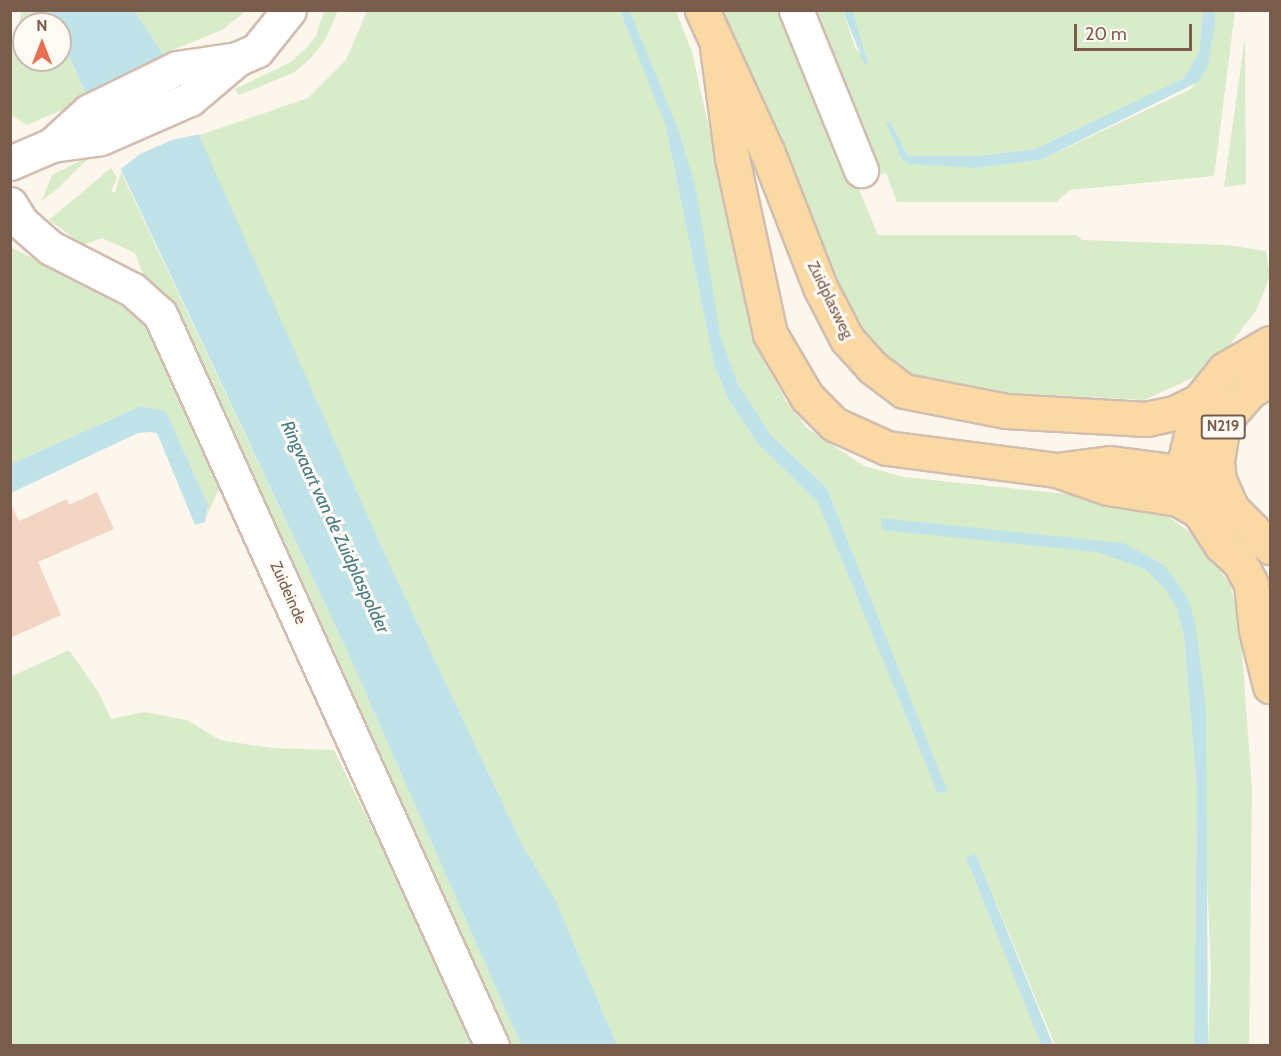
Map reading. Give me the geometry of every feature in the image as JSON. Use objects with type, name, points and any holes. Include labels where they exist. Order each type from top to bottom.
[{"type":"main road","name":"Zuidplasweg","points":[[702,10],[717,47],[767,150],[820,286],[847,339],[872,368],[904,391],[1006,411],[1146,419],[1175,413],[1199,401]]},
{"type":"main road","name":"Zuidplasweg","points":[[717,47],[732,158],[770,334],[807,397],[834,424],[887,448],[1056,470],[1108,488],[1178,500],[1212,503]]},
{"type":"main road","name":"N219","points":[[1266,340],[1226,369],[1199,401],[1187,437],[1187,473],[1212,503],[1242,523],[1269,548]]},
{"type":"main road","name":"N219","points":[[1270,379],[1238,402],[1222,430],[1212,503],[1221,545],[1240,563],[1251,584],[1256,630],[1270,686]]},
{"type":"main road","name":"Zuidplasweg","points":[[1056,470],[1110,463],[1187,473]]},
{"type":"street","points":[[10,163],[95,124],[177,68],[237,59],[257,50],[289,10]]},
{"type":"street","points":[[796,10],[861,170]]},
{"type":"street","points":[[95,124],[190,99],[237,59]]},
{"type":"street","name":"Zuideinde","points":[[10,204],[22,223],[51,248],[133,290],[160,314],[492,1046]]},
{"type":"green space","points":[[49,11],[49,12],[21,12]]},
{"type":"green space","points":[[135,11],[246,11],[222,30],[163,54]]},
{"type":"green space","points":[[324,11],[338,11],[325,40],[309,60],[293,73],[239,95],[235,89],[291,62],[305,49],[316,36]]},
{"type":"green space","points":[[367,11],[620,11],[666,127],[714,365],[728,399],[757,443],[818,503],[937,792],[947,790],[827,488],[770,434],[737,382],[725,354],[714,310],[695,184],[679,131],[630,11],[676,11],[692,52],[750,312],[768,368],[786,401],[807,428],[864,466],[904,477],[1133,501],[1167,515],[1192,534],[1230,584],[1240,624],[1252,790],[1249,1045],[1208,1045],[1211,971],[1196,626],[1161,562],[1097,552],[1146,570],[1164,588],[1177,609],[1184,636],[1197,790],[1194,1045],[1055,1045],[976,854],[966,859],[1042,1045],[617,1045],[555,899],[523,846],[383,550],[197,136],[308,98],[346,60]]},
{"type":"green space","points":[[723,11],[785,11],[878,235],[1077,235],[1082,240],[1227,245],[1266,251],[1270,276],[1257,309],[1229,346],[1197,376],[1144,400],[970,391],[914,375],[867,340],[850,318]]},
{"type":"green space","points":[[809,11],[843,11],[855,48],[868,61],[853,11],[1203,11],[1199,52],[1184,78],[1035,149],[978,156],[908,156],[890,121],[902,159],[976,168],[1041,160],[1191,89],[1207,68],[1215,11],[1235,11],[1214,176],[1070,190],[1056,202],[897,202],[886,173],[877,176]]},
{"type":"green space","points":[[1245,37],[1246,184],[1224,187]]},
{"type":"green space","points":[[12,42],[12,72],[72,72],[72,64],[87,99],[27,125],[11,115],[10,43]]},
{"type":"green space","points":[[92,155],[55,191],[42,200],[52,175]]},
{"type":"green space","points":[[111,168],[117,178],[111,191],[115,193],[121,172],[347,651],[521,1045],[511,1045],[176,309],[144,277],[135,253],[102,238],[83,245],[49,220]]},
{"type":"green space","points":[[12,248],[135,310],[151,329],[222,482],[207,515],[208,505],[166,411],[141,406],[11,464]]},
{"type":"green space","points":[[69,650],[99,693],[111,719],[144,712],[187,720],[220,740],[271,748],[334,750],[478,1045],[11,1045],[10,677]]},
{"type":"water","name":"Ringvaart van de Zuidplaspolder","points":[[135,11],[163,54],[383,550],[523,846],[555,899],[617,1045],[521,1045],[347,651],[72,63],[72,12],[49,12]]},
{"type":"water","points":[[620,11],[630,11],[679,131],[695,184],[720,334],[737,382],[770,434],[827,488],[947,790],[944,793],[937,792],[818,503],[757,443],[728,399],[714,365],[666,127]]},
{"type":"water","points":[[843,11],[853,11],[868,62],[865,66]]},
{"type":"water","points":[[1203,11],[1215,11],[1215,25],[1207,68],[1198,82],[1041,160],[976,168],[909,164],[902,159],[886,123],[890,121],[908,156],[978,156],[1035,149],[1184,78],[1199,52]]},
{"type":"water","points":[[141,406],[166,411],[208,505],[205,522],[195,525],[157,433],[151,432],[138,433],[11,493],[11,464]]},
{"type":"water","points":[[881,518],[1123,543],[1161,563],[1173,576],[1189,601],[1196,626],[1206,709],[1208,1045],[1194,1045],[1197,790],[1184,636],[1177,609],[1164,588],[1146,570],[1097,552],[882,530]]},
{"type":"water","points":[[976,854],[1054,1046],[1042,1046],[966,858]]},
{"type":"pier","points":[[166,54],[200,134],[172,140],[140,154],[118,171],[82,95],[141,72]]},
{"type":"building","points":[[97,492],[114,529],[38,562],[61,615],[10,638],[10,502],[19,521],[67,499],[69,505]]}]
